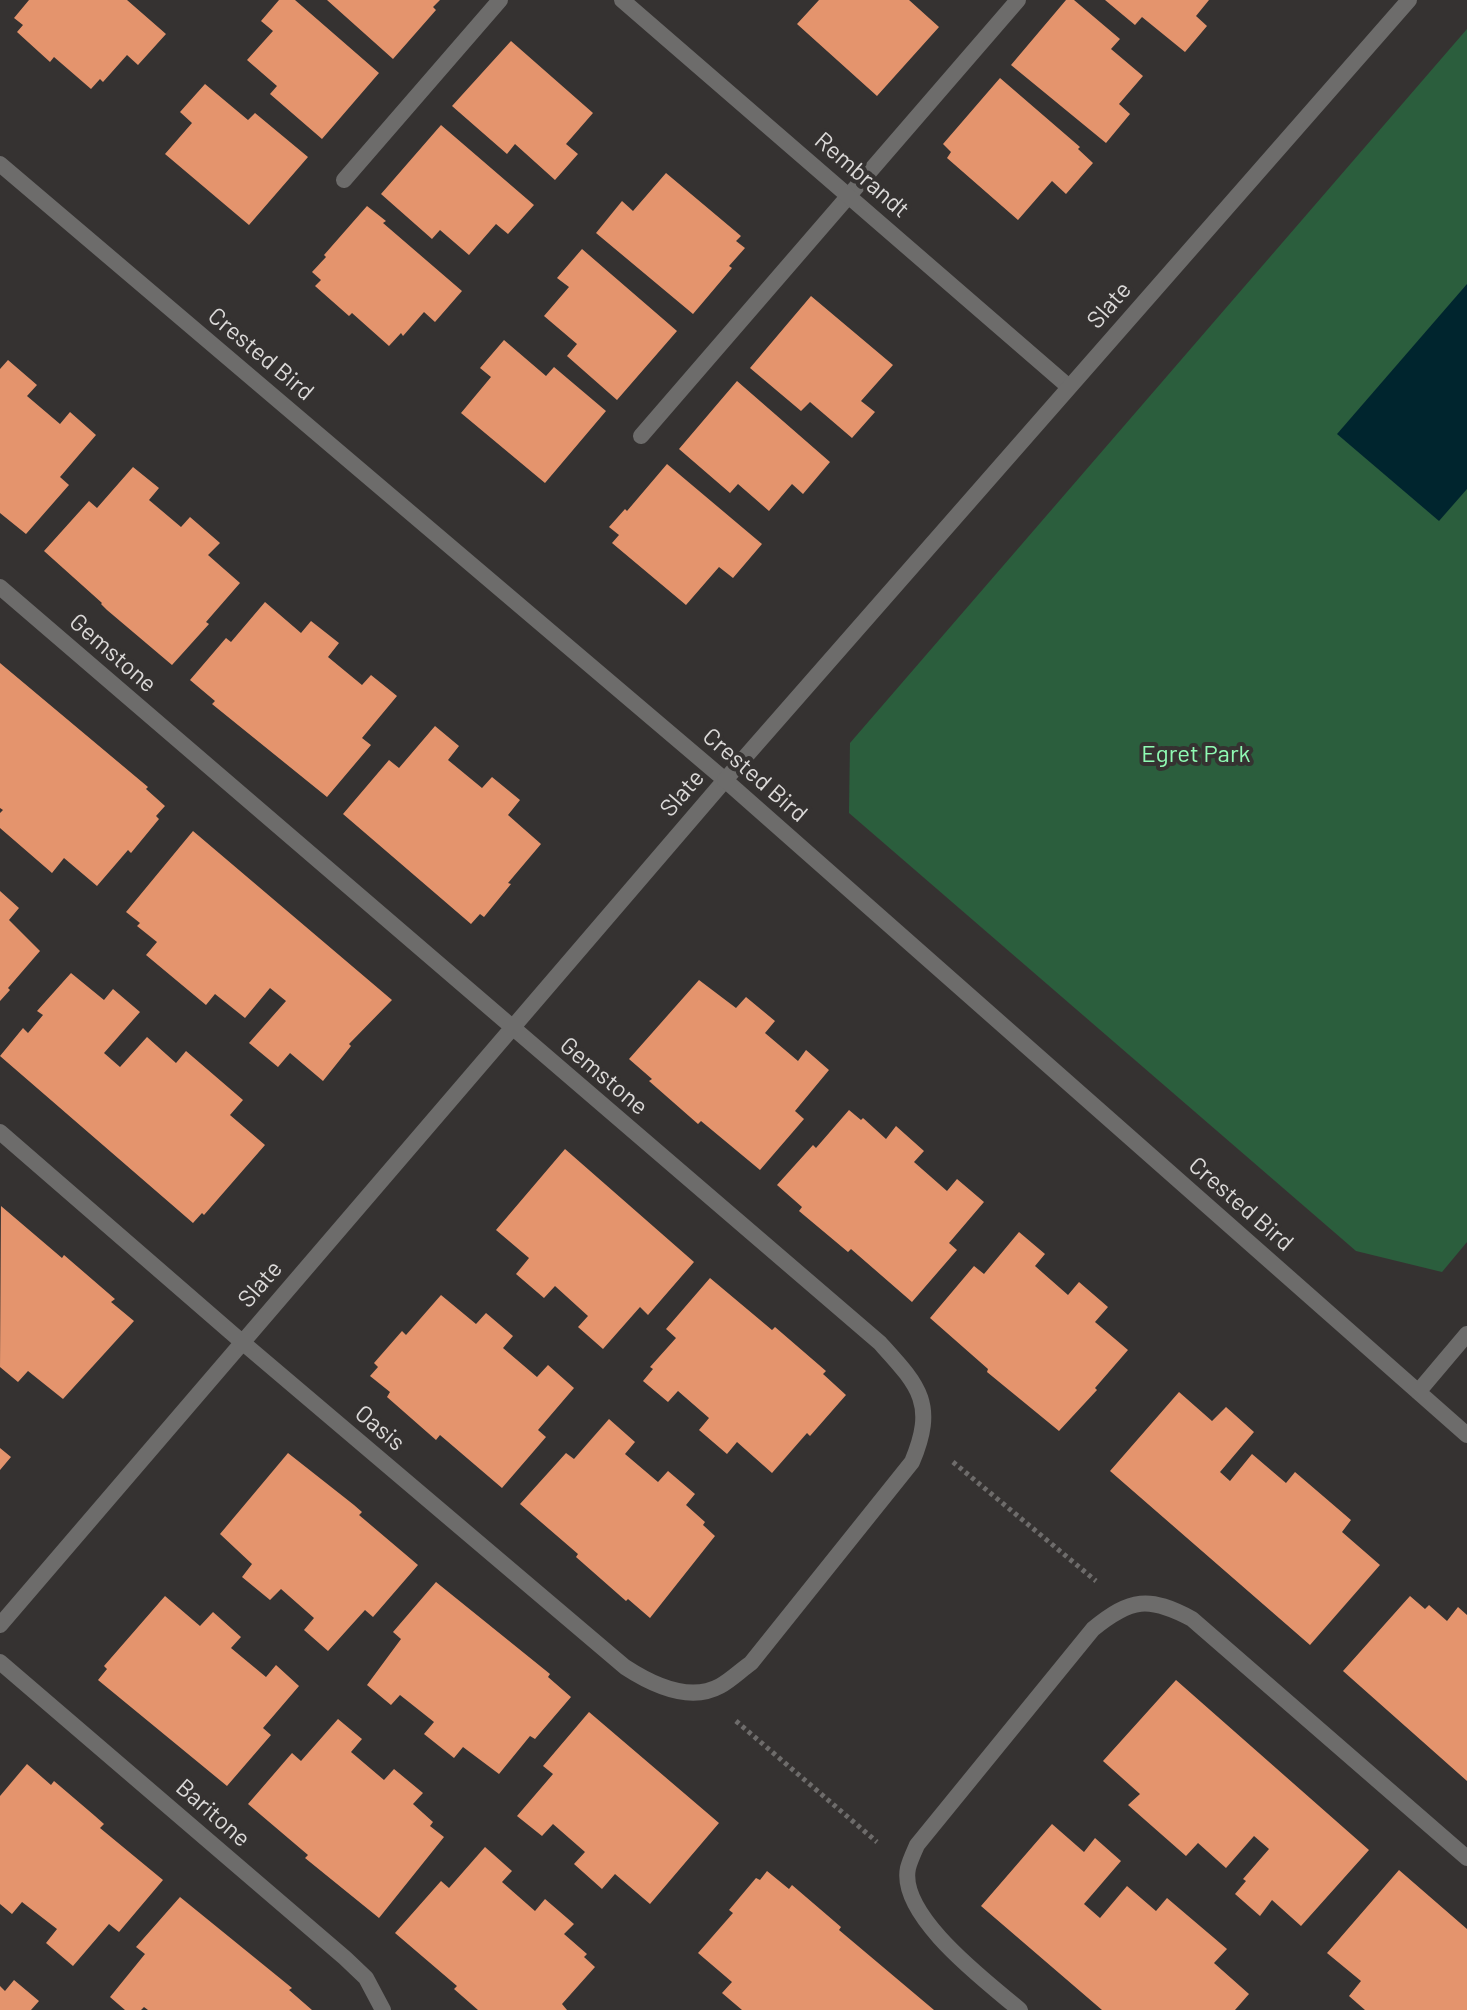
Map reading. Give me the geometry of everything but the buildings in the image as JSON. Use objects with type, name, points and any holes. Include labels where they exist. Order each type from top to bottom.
[{"type":"street","points":[[344,180],[500,0]]},
{"type":"street","name":"Rembrandt","points":[[622,0],[1069,387]]},
{"type":"street","points":[[641,436],[1018,0]]},
{"type":"street","name":"Slate","points":[[0,1625],[725,780],[1409,0]]},
{"type":"street","name":"Crested Bird","points":[[0,164],[725,780],[1467,1435]]},
{"type":"street","name":"Gemstone","points":[[0,587],[880,1343],[914,1380],[925,1418],[922,1436]]},
{"type":"street","name":"Oasis","points":[[0,1132],[625,1667],[668,1689],[684,1693],[701,1691]]},
{"type":"street","points":[[1418,1392],[1467,1334]]},
{"type":"street","points":[[701,1691],[718,1687],[751,1663],[912,1462],[922,1436]]},
{"type":"street","points":[[1020,2010],[948,1947],[919,1912],[908,1885],[908,1869],[917,1845],[1093,1629],[1126,1607],[1140,1602],[1158,1603],[1192,1619],[1467,1858]]},
{"type":"street","name":"Baritone","points":[[0,1662],[345,1958],[366,1978],[383,2010]]},
{"type":"path","points":[[922,1436],[1126,1607]]},
{"type":"path","points":[[701,1691],[908,1869]]},
{"type":"green space","name":"Egret Park","points":[[1467,29],[1467,1242],[1442,1272],[1356,1251],[849,813],[850,743]]},
{"type":"water","points":[[1467,284],[1467,489],[1439,521],[1337,434]]}]
